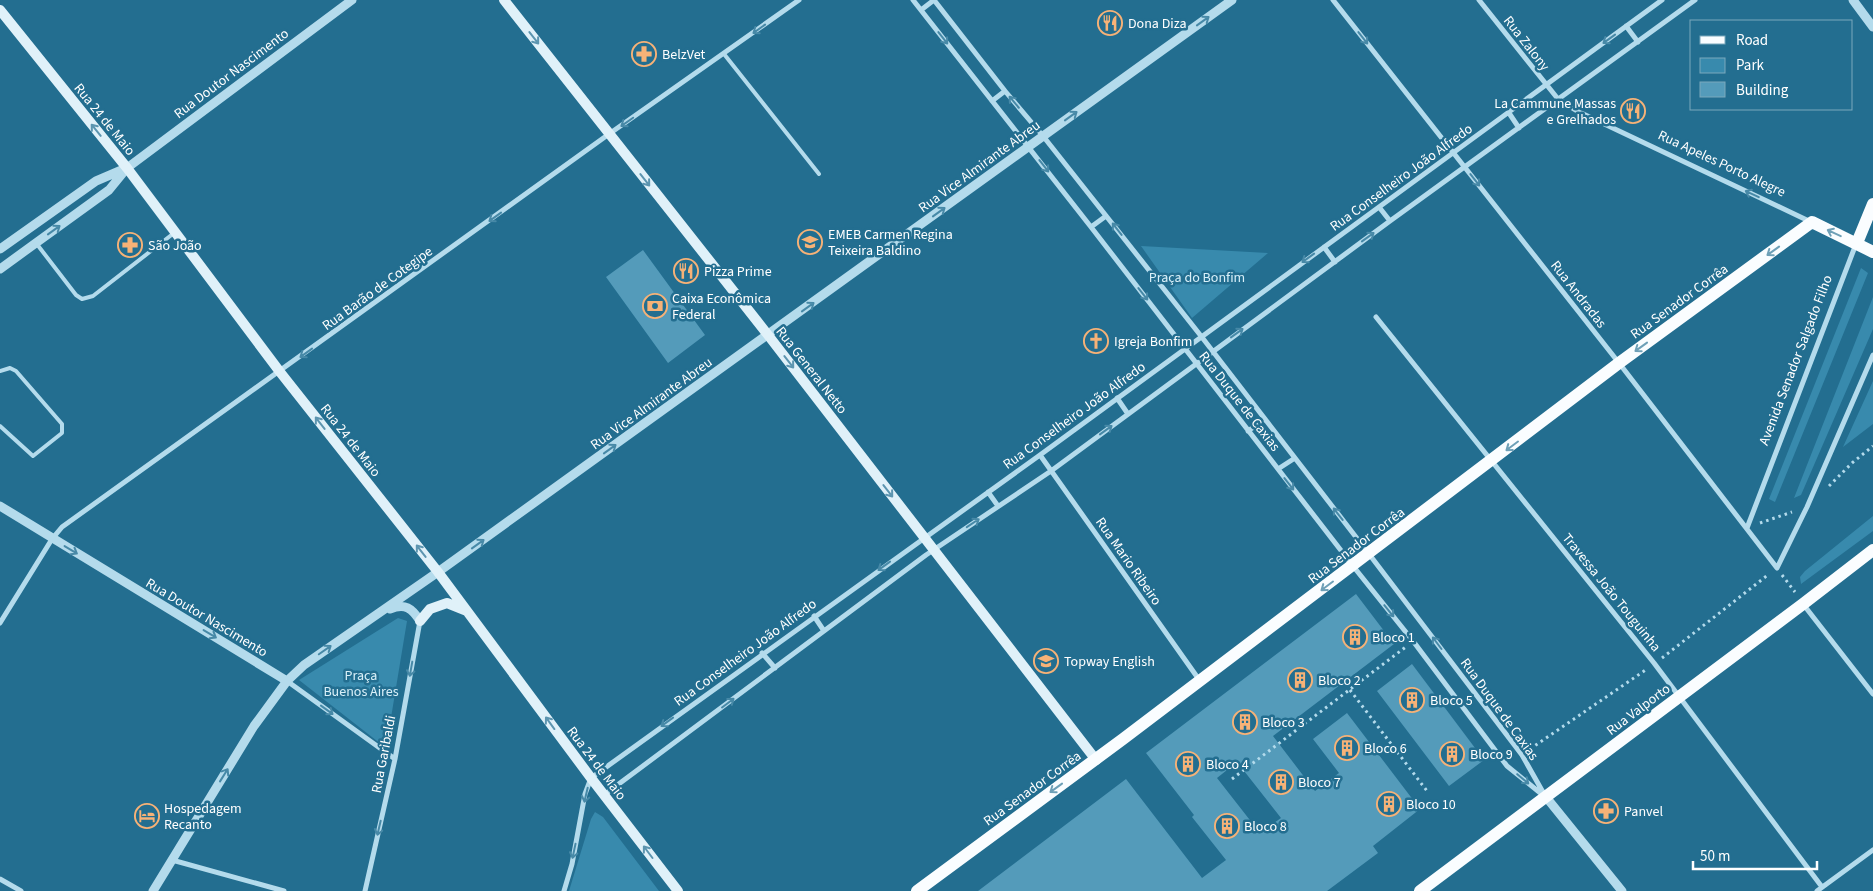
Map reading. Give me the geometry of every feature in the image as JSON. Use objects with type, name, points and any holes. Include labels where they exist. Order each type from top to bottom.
[{"type":"main road","name":"Rua General Netto","points":[[504,0],[768,335],[1096,760]]},
{"type":"main road","name":"Rua 24 de Maio","points":[[0,10],[126,168],[280,372],[438,572],[591,778],[678,891]]},
{"type":"main road","name":"Avenida Senador Salgado Filho","points":[[1857,243],[1873,204]]},
{"type":"main road","name":"Rua Apeles Porto Alegre","points":[[1812,222],[1873,252]]},
{"type":"main road","name":"Rua Senador Corrêa","points":[[917,891],[1096,760],[1619,363],[1812,222]]},
{"type":"main road","name":"Rua Valporto","points":[[1420,891],[1804,604],[1873,550]]},
{"type":"main road","points":[[420,621],[430,609],[447,602],[468,612]]},
{"type":"street","name":"Rua Doutor Nascimento","points":[[0,249],[96,180],[126,168],[352,0]]},
{"type":"street","name":"Rua Barão de Cotegipe","points":[[0,623],[52,539],[62,527],[609,134],[799,0]]},
{"type":"street","name":"Rua Duque de Caxias","points":[[913,0],[1185,348],[1248,432],[1413,641],[1508,766],[1546,797]]},
{"type":"street","name":"Rua Duque de Caxias","points":[[934,0],[1004,91],[1043,136],[1201,336],[1369,554],[1522,755],[1546,797]]},
{"type":"street","points":[[921,10],[934,0]]},
{"type":"street","name":"Rua Vice Almirante Abreu","points":[[153,891],[254,726],[287,681],[304,665],[438,572],[1232,0]]},
{"type":"street","name":"Rua Andradas","points":[[1333,0],[1619,363],[1777,568]]},
{"type":"street","name":"Rua Zalony","points":[[1479,0],[1558,99]]},
{"type":"street","name":"Rua Conselheiro João Alfredo","points":[[591,778],[762,653],[1040,455],[1662,0]]},
{"type":"street","points":[[604,795],[933,550],[1051,471],[1390,221],[1695,0]]},
{"type":"street","points":[[1853,0],[1873,27]]},
{"type":"street","points":[[1626,26],[1638,42]]},
{"type":"street","points":[[992,101],[1004,91]]},
{"type":"street","name":"Rua Apeles Porto Alegre","points":[[1558,99],[1588,116],[1812,222]]},
{"type":"street","points":[[1509,113],[1519,128]]},
{"type":"street","name":"Rua Doutor Nascimento","points":[[0,269],[109,190],[126,168]]},
{"type":"street","points":[[1379,207],[1390,221]]},
{"type":"street","points":[[1091,227],[1106,216]]},
{"type":"street","name":"Avenida Senador Salgado Filho","points":[[1747,528],[1857,243]]},
{"type":"street","points":[[1324,247],[1335,262]]},
{"type":"street","name":"Travessa João Touguinha","points":[[1376,316],[1680,697],[1822,887]]},
{"type":"street","points":[[1777,568],[1808,507],[1873,355]]},
{"type":"street","points":[[1117,398],[1128,414]]},
{"type":"street","points":[[1248,432],[1265,420]]},
{"type":"street","name":"Rua Mario Ribeiro","points":[[1040,455],[1200,681]]},
{"type":"street","points":[[1278,469],[1295,458]]},
{"type":"street","points":[[988,492],[998,506]]},
{"type":"street","name":"Rua Doutor Nascimento","points":[[0,506],[287,681],[395,759]]},
{"type":"street","points":[[1804,604],[1873,694]]},
{"type":"street","points":[[381,612],[398,606],[405,606],[414,611],[420,621]]},
{"type":"street","points":[[814,616],[824,631]]},
{"type":"street","name":"Rua Garibaldi","points":[[365,891],[395,759],[420,621]]},
{"type":"street","points":[[762,653],[775,668]]},
{"type":"street","points":[[564,891],[579,829],[585,794],[591,778]]},
{"type":"street","points":[[1546,797],[1622,891]]},
{"type":"street","points":[[1817,891],[1873,850]]},
{"type":"street","points":[[172,860],[284,891]]},
{"type":"street","points":[[0,879],[21,891]]},
{"type":"lane","points":[[724,54],[820,174]]},
{"type":"lane","points":[[36,243],[76,295],[82,299],[94,296],[175,232]]},
{"type":"lane","points":[[0,371],[6,368],[16,371],[62,424],[63,428],[62,433],[33,456],[0,426]]},
{"type":"path","points":[[1777,568],[1804,604]]},
{"type":"path","points":[[1232,779],[1413,641]]},
{"type":"path","points":[[1350,690],[1427,791]]},
{"type":"green space","name":"Praça do Bonfim","points":[[1141,246],[1268,253],[1192,318]]},
{"type":"green space","points":[[1861,268],[1868,273],[1775,502],[1769,499]]},
{"type":"green space","points":[[1873,297],[1873,329],[1801,495],[1794,498]]},
{"type":"green space","points":[[1873,381],[1873,424],[1843,447]]},
{"type":"green space","points":[[1873,516],[1873,531],[1801,584],[1800,577],[1805,571]]},
{"type":"green space","name":"Praça Buenos Aires","points":[[398,618],[407,621],[386,748],[299,680]]},
{"type":"green space","points":[[595,812],[603,817],[659,891],[569,891],[591,819]]},
{"type":"building","name":"Caixa Econômica Federal","points":[[643,250],[705,335],[668,363],[606,277]]},
{"type":"building","points":[[1356,594],[1394,644],[1273,736],[1315,791],[1339,773],[1313,739],[1347,713],[1420,809],[1373,846],[1378,853],[1327,891],[978,891],[1126,779],[1202,878],[1226,860],[1146,753]],"holes":[[[1237,762],[1281,818],[1260,833],[1217,778]]]},
{"type":"building","points":[[1412,664],[1484,760],[1449,786],[1377,691]]},
{"type":"place","name":"Dona Diza","points":[[1110,23]]},
{"type":"place","name":"BelzVet","points":[[644,54]]},
{"type":"place","name":"La Cammune Massas e Grelhados","points":[[1633,111]]},
{"type":"place","name":"EMEB Carmen Regina Teixeira Baldino","points":[[810,242]]},
{"type":"place","name":"São João","points":[[130,245]]},
{"type":"place","name":"Pizza Prime","points":[[686,271]]},
{"type":"place","name":"Caixa Econômica Federal","points":[[655,306]]},
{"type":"place","name":"Igreja Bonfim","points":[[1096,341]]},
{"type":"place","name":"Bloco 1","points":[[1355,637]]},
{"type":"place","name":"Topway English","points":[[1046,661]]},
{"type":"place","name":"Bloco 2","points":[[1300,680]]},
{"type":"place","name":"Bloco 5","points":[[1412,700]]},
{"type":"place","name":"Bloco 3","points":[[1245,722]]},
{"type":"place","name":"Bloco 6","points":[[1347,748]]},
{"type":"place","name":"Bloco 9","points":[[1452,754]]},
{"type":"place","name":"Bloco 4","points":[[1188,764]]},
{"type":"place","name":"Bloco 7","points":[[1281,782]]},
{"type":"place","name":"Bloco 10","points":[[1389,804]]},
{"type":"place","name":"Panvel","points":[[1606,811]]},
{"type":"place","name":"Hospedagem Recanto","points":[[147,816]]},
{"type":"place","name":"Bloco 8","points":[[1227,826]]}]
